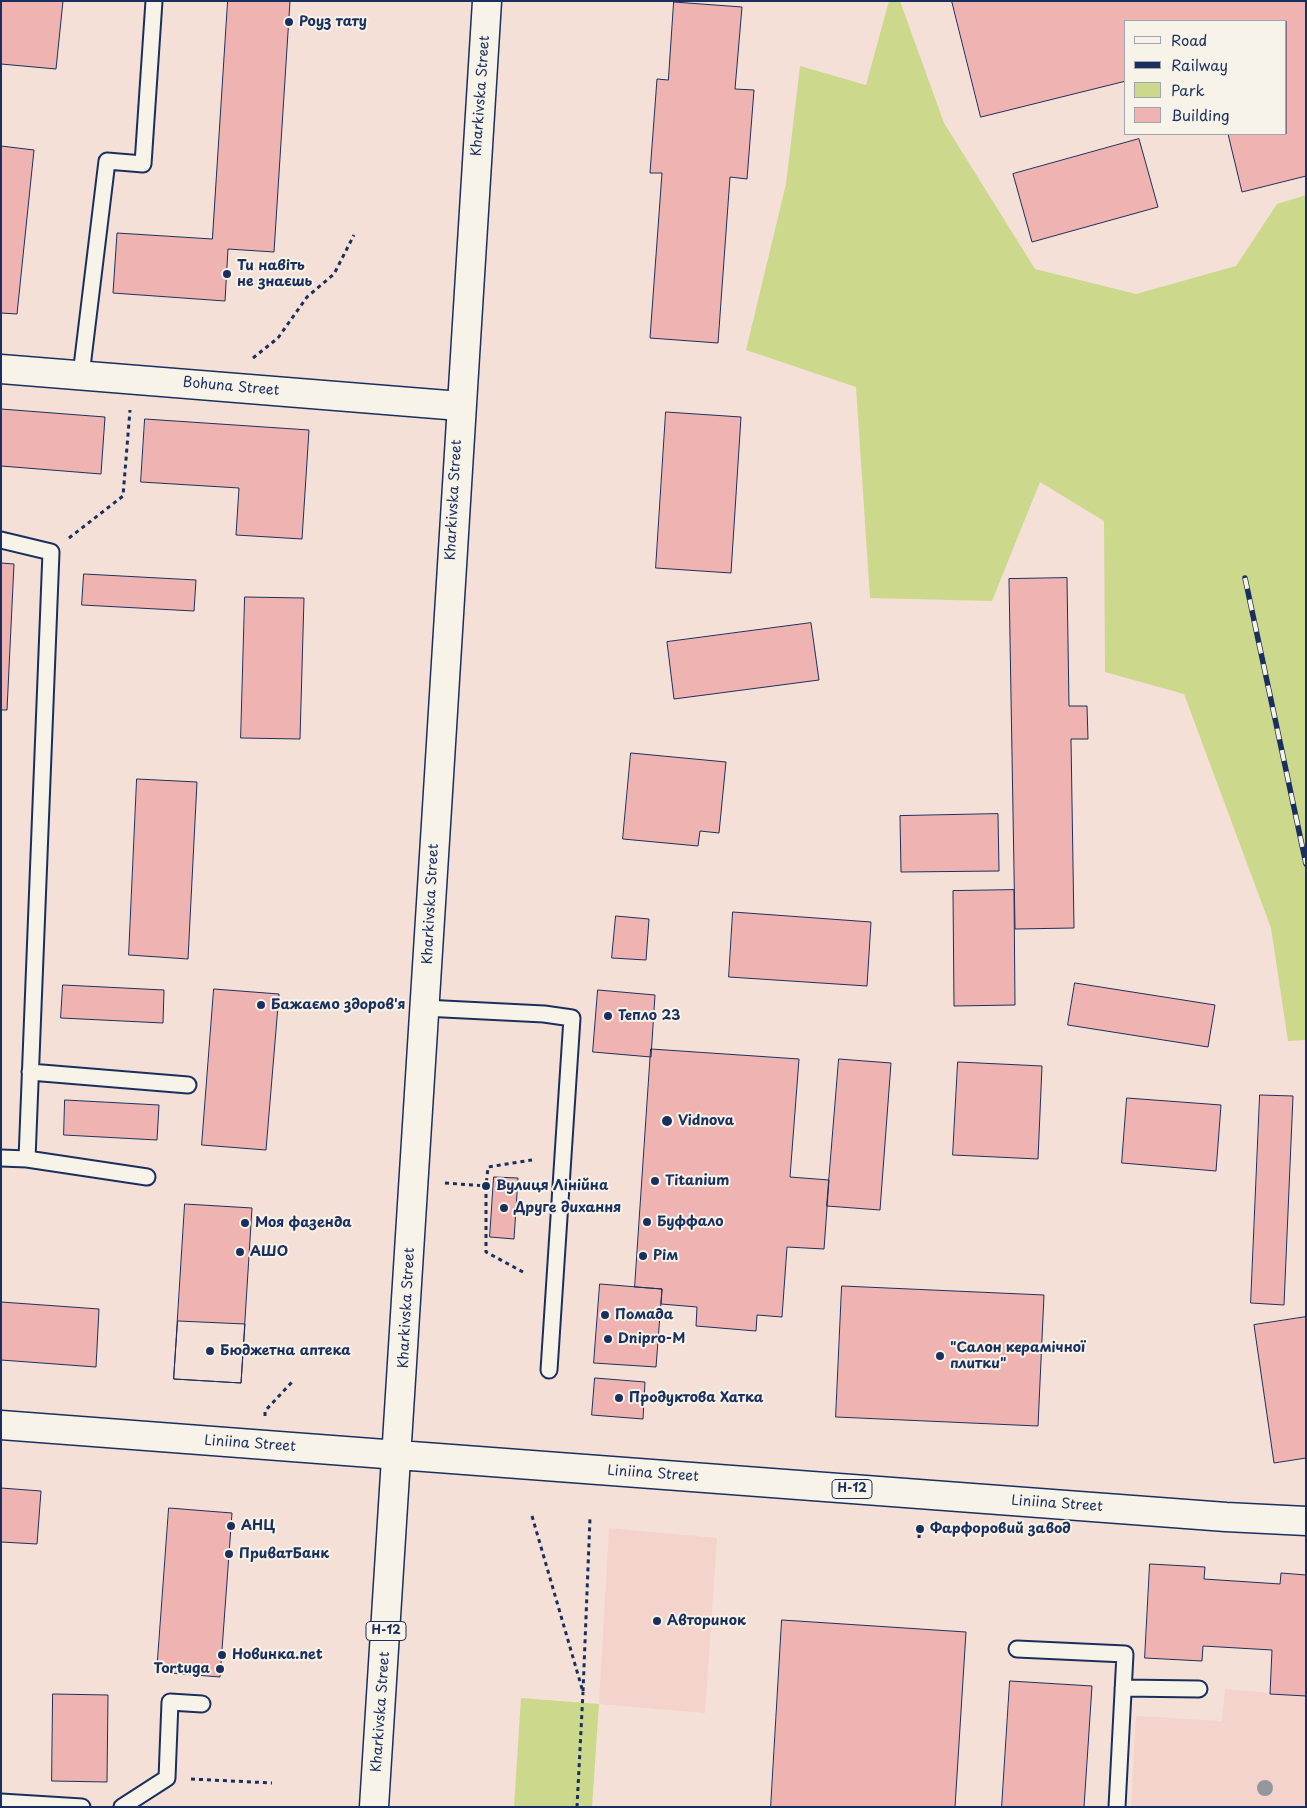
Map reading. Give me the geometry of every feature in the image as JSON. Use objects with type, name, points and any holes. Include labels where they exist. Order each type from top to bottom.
[{"type":"main road","name":"Kharkivska Street","points":[[374,1807],[398,1455],[460,406],[487,1]]},
{"type":"main road","name":"Bohuna Street","points":[[1,369],[460,406]]},
{"type":"main road","name":"Liniina Street","points":[[1,1425],[1207,1516],[1306,1521]]},
{"type":"lane","points":[[81,375],[107,161],[143,164],[154,1]]},
{"type":"lane","points":[[1,540],[51,552],[27,1159]]},
{"type":"lane","points":[[424,1008],[544,1014],[572,1018],[549,1370]]},
{"type":"lane","points":[[30,1072],[188,1085]]},
{"type":"lane","points":[[1,1158],[27,1159],[147,1177]]},
{"type":"lane","points":[[1017,1648],[1125,1654],[1118,1807]]},
{"type":"lane","points":[[1123,1688],[1199,1689]]},
{"type":"lane","points":[[122,1807],[167,1778],[170,1702],[202,1704]]},
{"type":"lane","points":[[1,1802],[82,1807]]},
{"type":"path","points":[[246,362],[278,338],[307,297],[334,274],[354,235]]},
{"type":"path","points":[[51,552],[123,496],[130,404]]},
{"type":"path","points":[[523,1272],[486,1252],[486,1186],[488,1167],[532,1160]]},
{"type":"path","points":[[414,1181],[486,1186]]},
{"type":"path","points":[[267,1445],[265,1411],[292,1382]]},
{"type":"path","points":[[532,1516],[583,1692]]},
{"type":"path","points":[[577,1807],[590,1518]]},
{"type":"path","points":[[167,1778],[272,1783]]},
{"type":"shaded area","name":"Авторинок","points":[[609,1528],[717,1538],[705,1713],[599,1704]]},
{"type":"shaded area","points":[[1225,1689],[1306,1696],[1306,1807],[1131,1807],[1136,1716],[1222,1721]]},
{"type":"green space","points":[[889,1],[900,1],[944,123],[1035,269],[1136,294],[1236,266],[1277,204],[1306,195],[1306,1040],[1288,1041],[1271,928],[1184,694],[1105,672],[1104,521],[1040,482],[992,601],[870,598],[856,387],[746,350],[786,184],[800,66],[866,85]]},
{"type":"green space","points":[[521,1698],[599,1704],[592,1807],[514,1807]]},
{"type":"building","points":[[1,1],[63,1],[56,69],[1,64]]},
{"type":"building","points":[[228,1],[290,1],[274,252],[228,249],[225,301],[113,293],[117,233],[212,239]]},
{"type":"building","points":[[952,1],[1306,1],[1306,176],[1242,192],[1228,135],[1287,135],[1287,20],[1124,20],[1124,81],[981,117]]},
{"type":"building","points":[[674,2],[742,7],[735,89],[754,90],[747,179],[730,177],[718,343],[650,338],[662,173],[650,173],[657,79],[668,80]]},
{"type":"building","points":[[1139,139],[1158,207],[1032,242],[1013,174]]},
{"type":"building","points":[[1,146],[34,150],[17,314],[1,313]]},
{"type":"building","points":[[1,409],[105,417],[101,474],[1,466]]},
{"type":"building","points":[[666,412],[741,417],[731,573],[656,568]]},
{"type":"building","points":[[145,419],[309,430],[302,539],[236,535],[239,488],[141,482]]},
{"type":"building","points":[[1,563],[14,564],[7,710],[1,710]]},
{"type":"building","points":[[84,574],[196,580],[194,611],[82,605]]},
{"type":"building","points":[[1067,578],[1069,706],[1087,706],[1088,739],[1071,739],[1074,928],[1015,929],[1009,579]]},
{"type":"building","points":[[245,597],[304,598],[300,739],[241,738]]},
{"type":"building","points":[[811,623],[819,680],[674,699],[667,642]]},
{"type":"building","points":[[631,753],[726,762],[719,833],[700,831],[698,846],[623,839]]},
{"type":"building","points":[[137,779],[197,782],[188,959],[129,955]]},
{"type":"building","points":[[998,814],[999,871],[901,872],[900,816]]},
{"type":"building","points":[[1014,890],[1015,1005],[954,1006],[953,891]]},
{"type":"building","points":[[733,912],[871,922],[867,986],[729,977]]},
{"type":"building","points":[[616,916],[649,919],[646,960],[612,958]]},
{"type":"building","points":[[1075,983],[1215,1005],[1208,1047],[1068,1025]]},
{"type":"building","points":[[63,985],[164,990],[163,1023],[61,1018]]},
{"type":"building","points":[[214,989],[279,994],[266,1150],[202,1145]]},
{"type":"building","points":[[598,990],[655,995],[651,1057],[593,1052]]},
{"type":"building","points":[[651,1049],[799,1059],[790,1177],[829,1180],[824,1249],[787,1247],[782,1317],[757,1315],[756,1331],[696,1326],[697,1307],[661,1304],[662,1289],[635,1287]]},
{"type":"building","points":[[839,1059],[891,1063],[880,1210],[827,1206]]},
{"type":"building","points":[[958,1062],[1042,1066],[1038,1159],[953,1155]]},
{"type":"building","points":[[1260,1095],[1293,1096],[1284,1305],[1251,1303]]},
{"type":"building","points":[[1127,1098],[1221,1105],[1216,1171],[1122,1163]]},
{"type":"building","points":[[65,1100],[159,1105],[157,1140],[64,1135]]},
{"type":"building","name":"Друге дихання","points":[[494,1177],[518,1178],[514,1239],[490,1237]]},
{"type":"building","points":[[185,1204],[252,1208],[241,1383],[174,1379]]},
{"type":"building","points":[[600,1284],[662,1289],[656,1367],[594,1363]]},
{"type":"building","name":"\"Салон керамічної плитки\"","points":[[842,1286],[1044,1295],[1038,1426],[836,1417]]},
{"type":"building","points":[[1,1302],[99,1309],[96,1367],[1,1360]]},
{"type":"building","points":[[1306,1317],[1306,1458],[1274,1463],[1254,1325]]},
{"type":"building","name":"Бюджетна аптека","points":[[178,1321],[245,1324],[241,1383],[174,1379]]},
{"type":"building","name":"Продуктова Хатка","points":[[595,1378],[645,1382],[643,1419],[592,1415]]},
{"type":"building","points":[[1,1488],[41,1491],[37,1544],[1,1542]]},
{"type":"building","points":[[169,1508],[232,1513],[220,1677],[157,1672]]},
{"type":"building","points":[[1150,1564],[1205,1567],[1204,1579],[1280,1584],[1281,1573],[1306,1575],[1306,1696],[1270,1694],[1272,1650],[1203,1646],[1202,1661],[1145,1658]]},
{"type":"building","points":[[782,1620],[966,1632],[955,1807],[771,1807]]},
{"type":"building","points":[[1010,1681],[1092,1686],[1084,1807],[1002,1807]]},
{"type":"building","points":[[53,1694],[108,1695],[107,1782],[52,1781]]},
{"type":"railway","points":[[1245,578],[1306,864]]},
{"type":"place","name":"Роуз тату","points":[[289,22]]},
{"type":"place","name":"Ти навіть не знаєшь","points":[[227,274]]},
{"type":"place","name":"Бажаємо здоров'я","points":[[261,1005]]},
{"type":"place","name":"Тепло 23","points":[[608,1016]]},
{"type":"place","name":"Vidnova","points":[[667,1121]]},
{"type":"place","name":"Titanium","points":[[655,1181]]},
{"type":"place","name":"Вулиця Лінійна","points":[[486,1186]]},
{"type":"place","name":"Друге дихання","points":[[504,1208]]},
{"type":"place","name":"Буффало","points":[[647,1222]]},
{"type":"place","name":"Моя фазенда","points":[[245,1223]]},
{"type":"place","name":"АШО","points":[[240,1252]]},
{"type":"place","name":"Рім","points":[[643,1256]]},
{"type":"place","name":"Помада","points":[[605,1315]]},
{"type":"place","name":"Dnipro-M","points":[[608,1339]]},
{"type":"place","name":"Бюджетна аптека","points":[[210,1351]]},
{"type":"place","name":"\"Салон керамічної плитки\"","points":[[940,1356]]},
{"type":"place","name":"Продуктова Хатка","points":[[619,1398]]},
{"type":"place","name":"АНЦ","points":[[231,1526]]},
{"type":"place","name":"Фарфоровий завод","points":[[920,1529]]},
{"type":"place","name":"ПриватБанк","points":[[229,1554]]},
{"type":"place","name":"Авторинок","points":[[657,1621]]},
{"type":"place","name":"Новинка.net","points":[[222,1655]]},
{"type":"place","name":"Tortuga","points":[[220,1669]]}]
